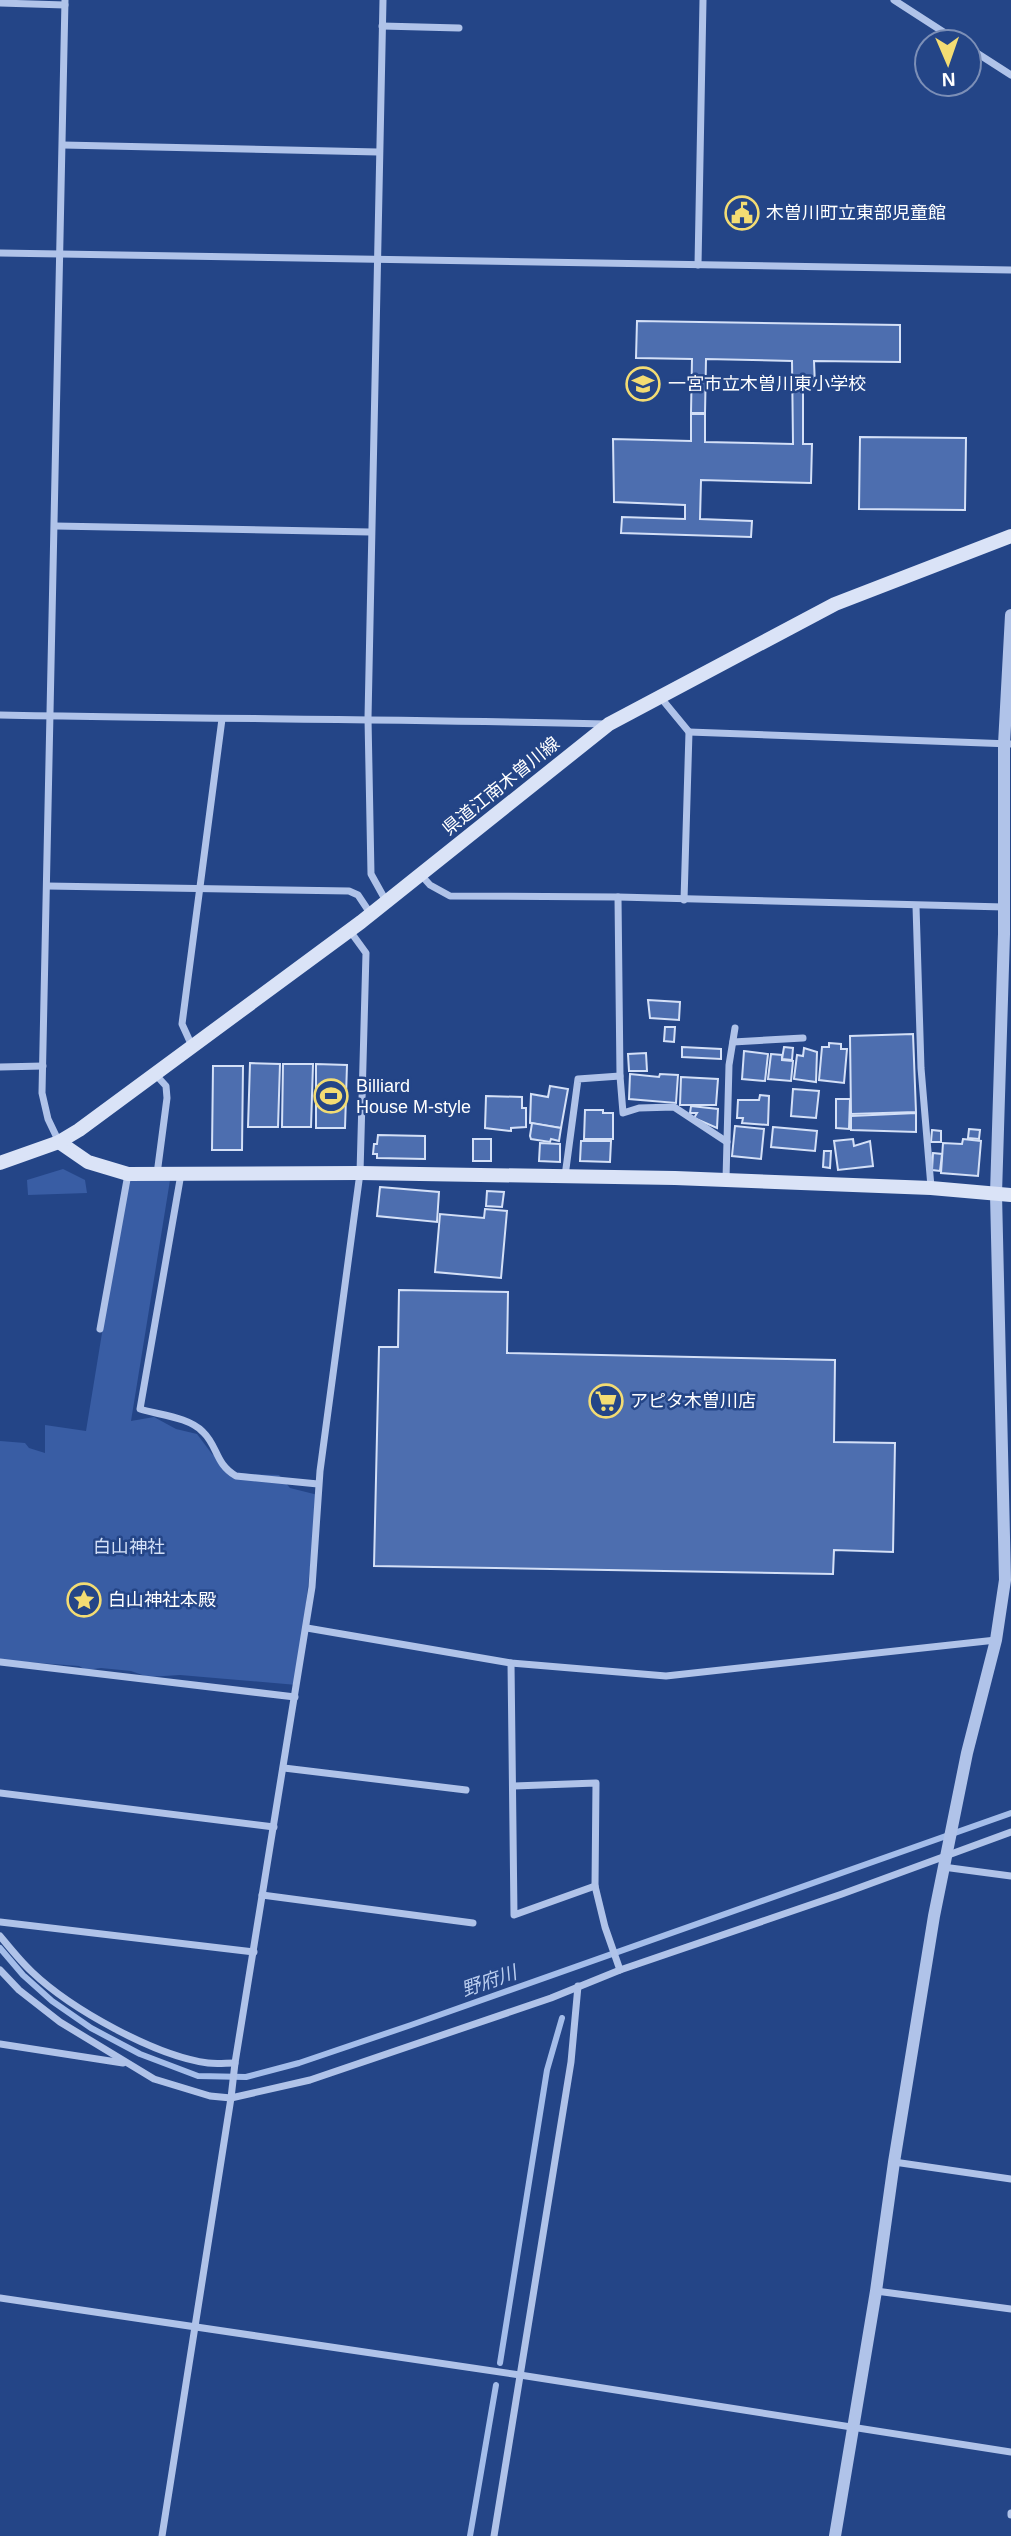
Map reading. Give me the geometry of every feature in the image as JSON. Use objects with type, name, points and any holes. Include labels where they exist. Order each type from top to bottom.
[{"type":"main road","name":"県道江南木曽川線","points":[[0,1163],[59,1142],[156,1075],[349,931],[609,724],[835,604],[1011,536]]},
{"type":"main road","points":[[59,1142],[88,1163],[128,1174],[360,1173],[726,1179],[1004,1194]]},
{"type":"street","points":[[383,0],[368,718],[371,874],[386,901]]},
{"type":"street","points":[[698,265],[704,0]]},
{"type":"street","points":[[894,0],[937,28]]},
{"type":"street","points":[[0,3],[65,2],[42,1093],[47,1119],[59,1142]]},
{"type":"street","points":[[382,26],[459,28]]},
{"type":"street","points":[[983,57],[1011,75]]},
{"type":"street","points":[[63,145],[378,152]]},
{"type":"street","points":[[0,253],[1011,270]]},
{"type":"street","points":[[55,526],[370,532]]},
{"type":"street","points":[[835,2536],[945,1858],[1008,1580],[1004,1194],[1008,934],[1004,906],[1011,615]]},
{"type":"street","points":[[659,696],[689,732],[684,900]]},
{"type":"street","points":[[0,715],[222,719],[368,718],[609,724]]},
{"type":"street","points":[[193,1046],[182,1024],[222,719]]},
{"type":"street","points":[[689,732],[1008,744]]},
{"type":"street","points":[[421,874],[430,885],[450,896],[1004,906]]},
{"type":"street","points":[[47,886],[349,891],[358,895],[370,913]]},
{"type":"street","points":[[618,897],[620,1076],[623,1113],[639,1108],[674,1107],[727,1142]]},
{"type":"street","points":[[916,906],[921,1068],[931,1188]]},
{"type":"street","points":[[162,2536],[312,1587],[318,1484],[360,1173],[366,953],[349,931]]},
{"type":"street","points":[[726,1179],[729,1065],[735,1028]]},
{"type":"street","points":[[733,1042],[803,1038]]},
{"type":"street","points":[[0,1067],[43,1066]]},
{"type":"street","points":[[156,1075],[166,1086],[167,1098],[157,1174]]},
{"type":"street","points":[[565,1176],[578,1079],[620,1076]]},
{"type":"street","points":[[100,1329],[128,1174]]},
{"type":"street","points":[[181,1174],[140,1409],[194,1425],[205,1433],[224,1469],[236,1476],[318,1484]]},
{"type":"street","points":[[307,1628],[511,1664],[666,1676],[996,1640]]},
{"type":"street","points":[[0,1662],[295,1696]]},
{"type":"street","points":[[511,1664],[514,1916],[595,1886]]},
{"type":"street","points":[[284,1768],[466,1790]]},
{"type":"street","points":[[513,1786],[596,1783],[595,1886],[620,1970]]},
{"type":"street","points":[[0,1793],[274,1827]]},
{"type":"street","points":[[0,1970],[19,1990],[60,2022],[153,2079],[210,2096],[231,2098],[310,2080],[551,1998],[620,1970],[945,1858],[1011,1832]]},
{"type":"street","points":[[945,1858],[1011,1876]]},
{"type":"street","points":[[262,1895],[473,1923]]},
{"type":"street","points":[[0,1922],[254,1952]]},
{"type":"street","points":[[0,1936],[33,1973],[74,2003],[119,2030],[152,2047],[178,2056],[235,2066]]},
{"type":"street","points":[[494,2536],[571,2062],[578,1986]]},
{"type":"street","points":[[0,2044],[127,2064]]},
{"type":"street","points":[[894,2162],[1011,2179]]},
{"type":"street","points":[[876,2291],[1011,2309]]},
{"type":"street","points":[[0,2298],[520,2375],[1011,2452]]},
{"type":"green space","points":[[63,1169],[85,1180],[87,1193],[28,1195],[27,1180]]},
{"type":"green space","name":"白山神社","points":[[128,1174],[171,1174],[131,1421],[154,1417],[176,1429],[197,1434],[229,1471],[279,1475],[290,1488],[318,1495],[297,1685],[180,1675],[148,1677],[131,1671],[101,1668],[86,1670],[79,1666],[0,1660],[0,1441],[25,1443],[29,1448],[45,1453],[45,1425],[86,1431]]},
{"type":"building","points":[[637,321],[900,325],[900,362],[814,361],[815,386],[803,386],[803,444],[812,444],[811,483],[701,480],[700,519],[752,521],[751,537],[621,533],[622,517],[685,519],[685,505],[614,502],[613,439],[691,441],[691,414],[705,414],[705,442],[793,444],[792,361],[706,359],[705,413],[691,413],[692,359],[636,358]]},
{"type":"building","points":[[860,437],[966,438],[965,510],[859,509]]},
{"type":"building","points":[[648,1000],[680,1002],[679,1020],[650,1018]]},
{"type":"building","points":[[665,1027],[675,1027],[674,1042],[664,1041]]},
{"type":"building","points":[[913,1034],[916,1112],[851,1114],[850,1036]]},
{"type":"building","points":[[829,1043],[841,1044],[841,1049],[847,1049],[844,1083],[819,1080],[822,1047],[829,1047]]},
{"type":"building","points":[[682,1047],[721,1049],[721,1059],[682,1057]]},
{"type":"building","points":[[784,1047],[793,1048],[792,1060],[782,1059]]},
{"type":"building","points":[[804,1048],[817,1052],[816,1082],[794,1079],[797,1055],[803,1056]]},
{"type":"building","points":[[744,1051],[768,1054],[765,1081],[742,1079]]},
{"type":"building","points":[[646,1053],[647,1071],[629,1071],[628,1054]]},
{"type":"building","points":[[771,1054],[782,1055],[782,1060],[793,1061],[791,1081],[768,1079]]},
{"type":"building","points":[[250,1063],[280,1064],[278,1127],[248,1127]]},
{"type":"building","points":[[283,1064],[313,1064],[311,1127],[282,1127]]},
{"type":"building","name":"Billiard House M-style","points":[[316,1064],[347,1065],[345,1128],[316,1128]]},
{"type":"building","points":[[213,1066],[243,1066],[242,1150],[212,1150]]},
{"type":"building","points":[[630,1074],[659,1077],[660,1074],[678,1075],[676,1103],[629,1099]]},
{"type":"building","points":[[681,1077],[718,1079],[716,1105],[680,1105]]},
{"type":"building","points":[[550,1086],[568,1089],[561,1128],[530,1123],[531,1094],[548,1097]]},
{"type":"building","points":[[793,1089],[819,1091],[816,1118],[791,1116]]},
{"type":"building","points":[[760,1095],[769,1096],[768,1125],[742,1123],[743,1118],[737,1118],[738,1100],[759,1100]]},
{"type":"building","points":[[486,1096],[522,1097],[522,1108],[526,1108],[526,1127],[511,1128],[511,1131],[485,1128]]},
{"type":"building","points":[[836,1099],[850,1099],[849,1129],[836,1128]]},
{"type":"building","points":[[691,1106],[718,1109],[717,1128],[694,1118],[697,1113],[690,1113]]},
{"type":"building","points":[[585,1110],[613,1113],[613,1139],[584,1139]]},
{"type":"building","points":[[916,1113],[916,1132],[851,1130],[851,1116]]},
{"type":"building","points":[[532,1123],[561,1128],[559,1141],[531,1139]]},
{"type":"building","points":[[735,1126],[764,1129],[761,1159],[732,1156]]},
{"type":"building","points":[[773,1127],[817,1131],[815,1151],[771,1147]]},
{"type":"building","points":[[969,1129],[980,1130],[979,1139],[968,1138]]},
{"type":"building","points":[[932,1130],[941,1131],[941,1142],[931,1142]]},
{"type":"building","points":[[378,1135],[425,1136],[425,1159],[377,1158],[377,1154],[373,1154]]},
{"type":"building","points":[[473,1139],[491,1139],[491,1161],[473,1161]]},
{"type":"building","points":[[853,1139],[854,1146],[870,1141],[873,1166],[838,1170],[834,1141]]},
{"type":"building","points":[[963,1139],[981,1141],[978,1176],[941,1173],[943,1143],[962,1144]]},
{"type":"building","points":[[581,1141],[611,1141],[610,1162],[580,1161]]},
{"type":"building","points":[[540,1143],[560,1144],[560,1162],[539,1161]]},
{"type":"building","points":[[824,1151],[831,1151],[830,1168],[823,1167]]},
{"type":"building","points":[[933,1153],[942,1154],[940,1171],[932,1170]]},
{"type":"building","points":[[380,1187],[439,1192],[437,1222],[377,1216]]},
{"type":"building","points":[[487,1191],[504,1192],[502,1207],[486,1206]]},
{"type":"building","points":[[485,1209],[507,1211],[501,1278],[435,1272],[440,1214],[484,1218]]},
{"type":"building","name":"アピタ木曽川店","points":[[399,1290],[508,1292],[507,1353],[835,1360],[834,1442],[895,1443],[893,1552],[834,1550],[833,1574],[374,1566],[379,1347],[398,1347]]},
{"type":"waterway","name":"野府川","points":[[0,1948],[23,1975],[52,2001],[91,2028],[140,2054],[198,2076],[246,2077],[299,2063],[411,2025],[1011,1813]]},
{"type":"waterway","points":[[500,2363],[547,2070],[562,2018]]},
{"type":"waterway","points":[[470,2536],[496,2385]]},
{"type":"place","name":"木曽川町立東部児童館","points":[[742,213]]},
{"type":"place","name":"一宮市立木曽川東小学校","points":[[643,384]]},
{"type":"place","name":"Billiard House M-style","points":[[331,1096]]},
{"type":"place","name":"アピタ木曽川店","points":[[606,1401]]},
{"type":"place","name":"白山神社本殿","points":[[84,1600]]}]
